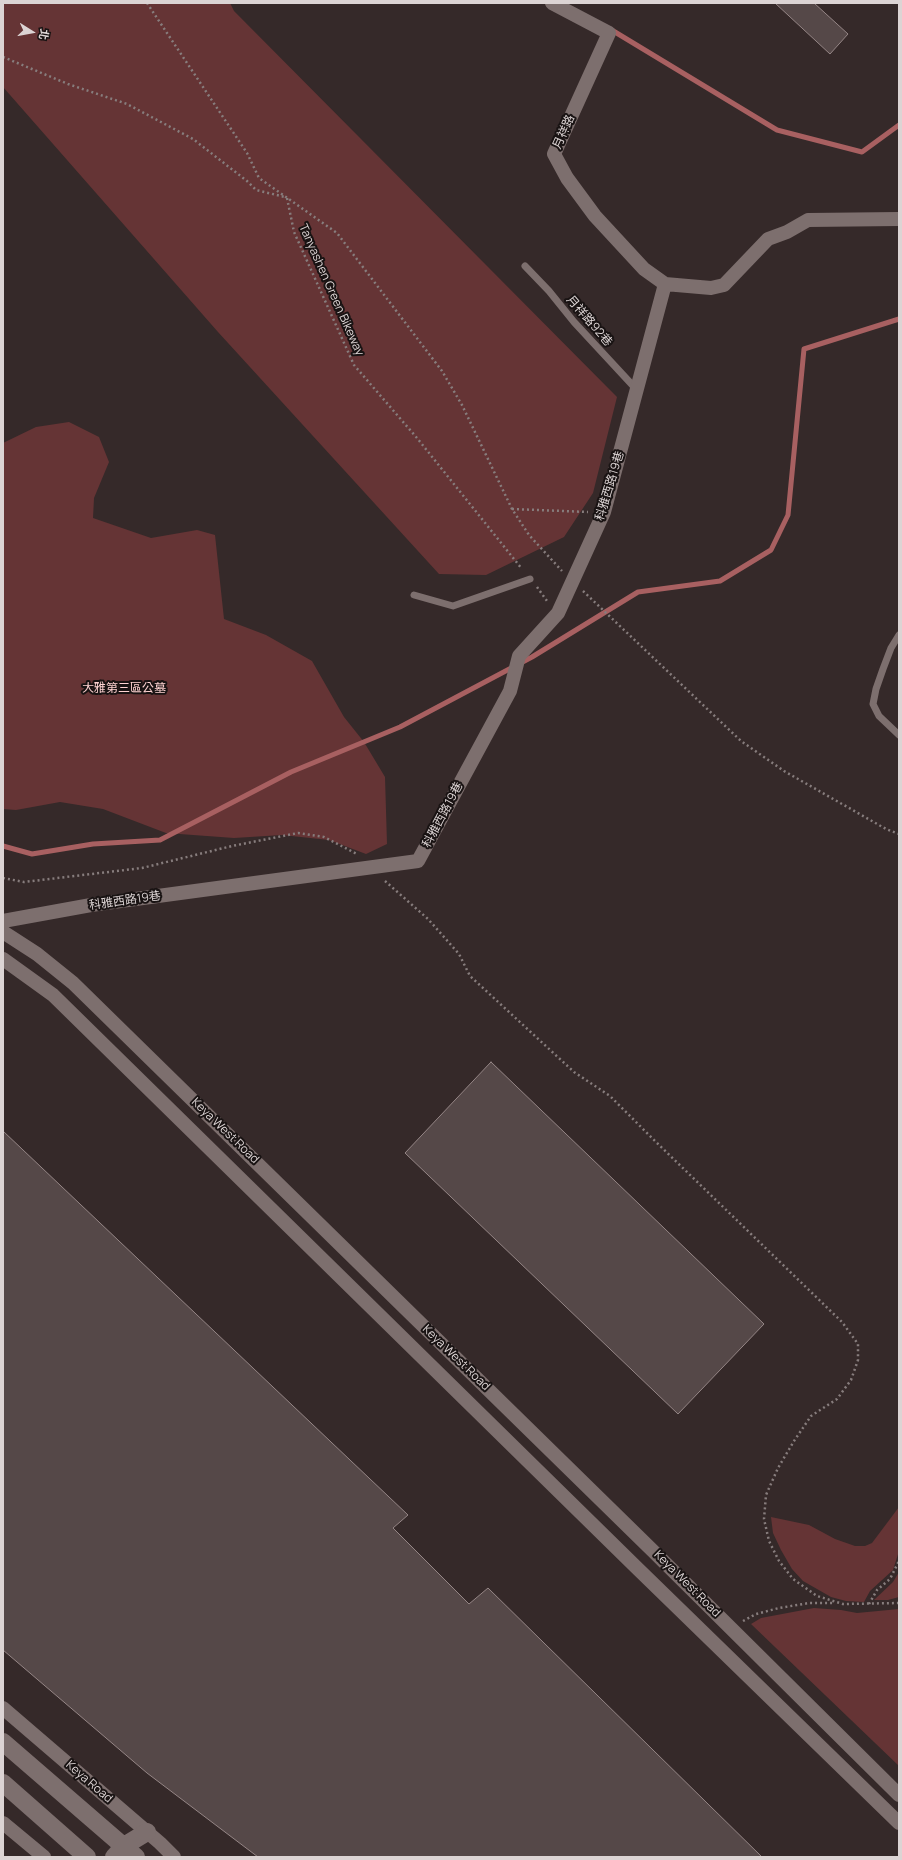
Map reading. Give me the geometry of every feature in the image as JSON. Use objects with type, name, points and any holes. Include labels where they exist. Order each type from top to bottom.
[{"type":"street","name":"月祥路","points":[[552,3],[609,32],[554,154],[567,178],[595,216],[644,269],[665,284]]},
{"type":"street","points":[[637,390],[665,284],[712,288],[724,284],[768,239],[787,232],[808,220],[899,219]]},
{"type":"street","name":"科雅西路19巷","points":[[3,921],[91,905],[418,860],[510,691],[519,656],[558,613],[604,512],[637,390]]},
{"type":"street","name":"Keya West Road","points":[[3,932],[37,954],[73,983],[731,1628],[899,1795]]},
{"type":"street","name":"Keya West Road","points":[[3,959],[53,995],[899,1823]]},
{"type":"street","name":"Keya Road","points":[[3,1708],[174,1857]]},
{"type":"street","points":[[3,1742],[125,1853],[147,1832]]},
{"type":"street","points":[[3,1783],[87,1857]]},
{"type":"street","points":[[3,1823],[44,1857]]},
{"type":"street","points":[[140,1857],[147,1832]]},
{"type":"lane","name":"月祥路92巷","points":[[525,266],[550,291],[574,322],[637,390]]},
{"type":"lane","points":[[414,595],[453,606],[530,579]]},
{"type":"lane","points":[[899,635],[891,648],[883,669],[876,689],[873,704],[879,716],[899,735]]},
{"type":"path","points":[[147,3],[247,153],[259,178],[337,232],[442,371],[462,405],[512,509],[529,535],[564,572]]},
{"type":"path","points":[[3,57],[68,84],[127,104],[193,139],[256,190],[287,198]]},
{"type":"path","name":"Tanyashen Green Bikeway","points":[[287,198],[294,232],[354,365],[417,438],[558,613]]},
{"type":"path","points":[[512,509],[604,512]]},
{"type":"path","points":[[581,589],[631,639],[741,741],[784,771],[886,829],[899,834]]},
{"type":"path","points":[[3,878],[24,882],[142,868],[232,846],[298,833],[324,837],[366,859],[389,885],[428,919],[459,954],[470,976],[574,1072],[610,1096],[842,1322],[858,1344],[858,1360],[852,1380],[837,1399],[811,1416],[778,1468],[766,1495],[764,1519],[769,1541],[779,1561],[793,1579],[817,1596],[839,1604]]},
{"type":"path","points":[[869,1604],[877,1590],[890,1579],[899,1561]]},
{"type":"path","points":[[731,1628],[756,1614],[779,1608],[810,1603],[899,1603]]},
{"type":"green space","points":[[3,3],[230,3],[234,11],[617,397],[593,493],[564,537],[486,575],[439,574],[218,332],[3,87]]},
{"type":"green space","name":"大雅第三區公墓","points":[[69,422],[99,437],[109,462],[94,498],[93,518],[151,538],[197,530],[215,535],[224,619],[266,635],[312,661],[344,717],[364,742],[385,777],[387,844],[366,854],[329,840],[282,835],[234,838],[166,833],[103,809],[60,802],[16,810],[3,809],[3,443],[36,427]]},
{"type":"green space","points":[[899,1507],[899,1551],[893,1570],[870,1591],[864,1602],[846,1601],[831,1597],[803,1581],[792,1569],[773,1533],[771,1517],[809,1525],[835,1539],[855,1546],[865,1546],[872,1543]]},
{"type":"green space","points":[[899,1572],[899,1597],[888,1600],[874,1600],[893,1582]]},
{"type":"green space","points":[[814,1608],[857,1613],[899,1609],[899,1766],[751,1624],[761,1618]]},
{"type":"building","points":[[775,3],[814,3],[848,34],[830,54]]},
{"type":"building","points":[[491,1062],[764,1324],[678,1414],[405,1153]]},
{"type":"building","points":[[3,1131],[408,1515],[393,1528],[469,1604],[488,1588],[762,1857],[258,1857],[147,1773],[3,1650]]},
{"type":"waterway","points":[[610,29],[777,130],[862,152],[899,125]]},
{"type":"waterway","points":[[3,846],[32,854],[93,844],[160,840],[291,772],[400,727],[532,657],[638,592],[720,581],[771,550],[788,515],[804,349],[899,319]]}]
